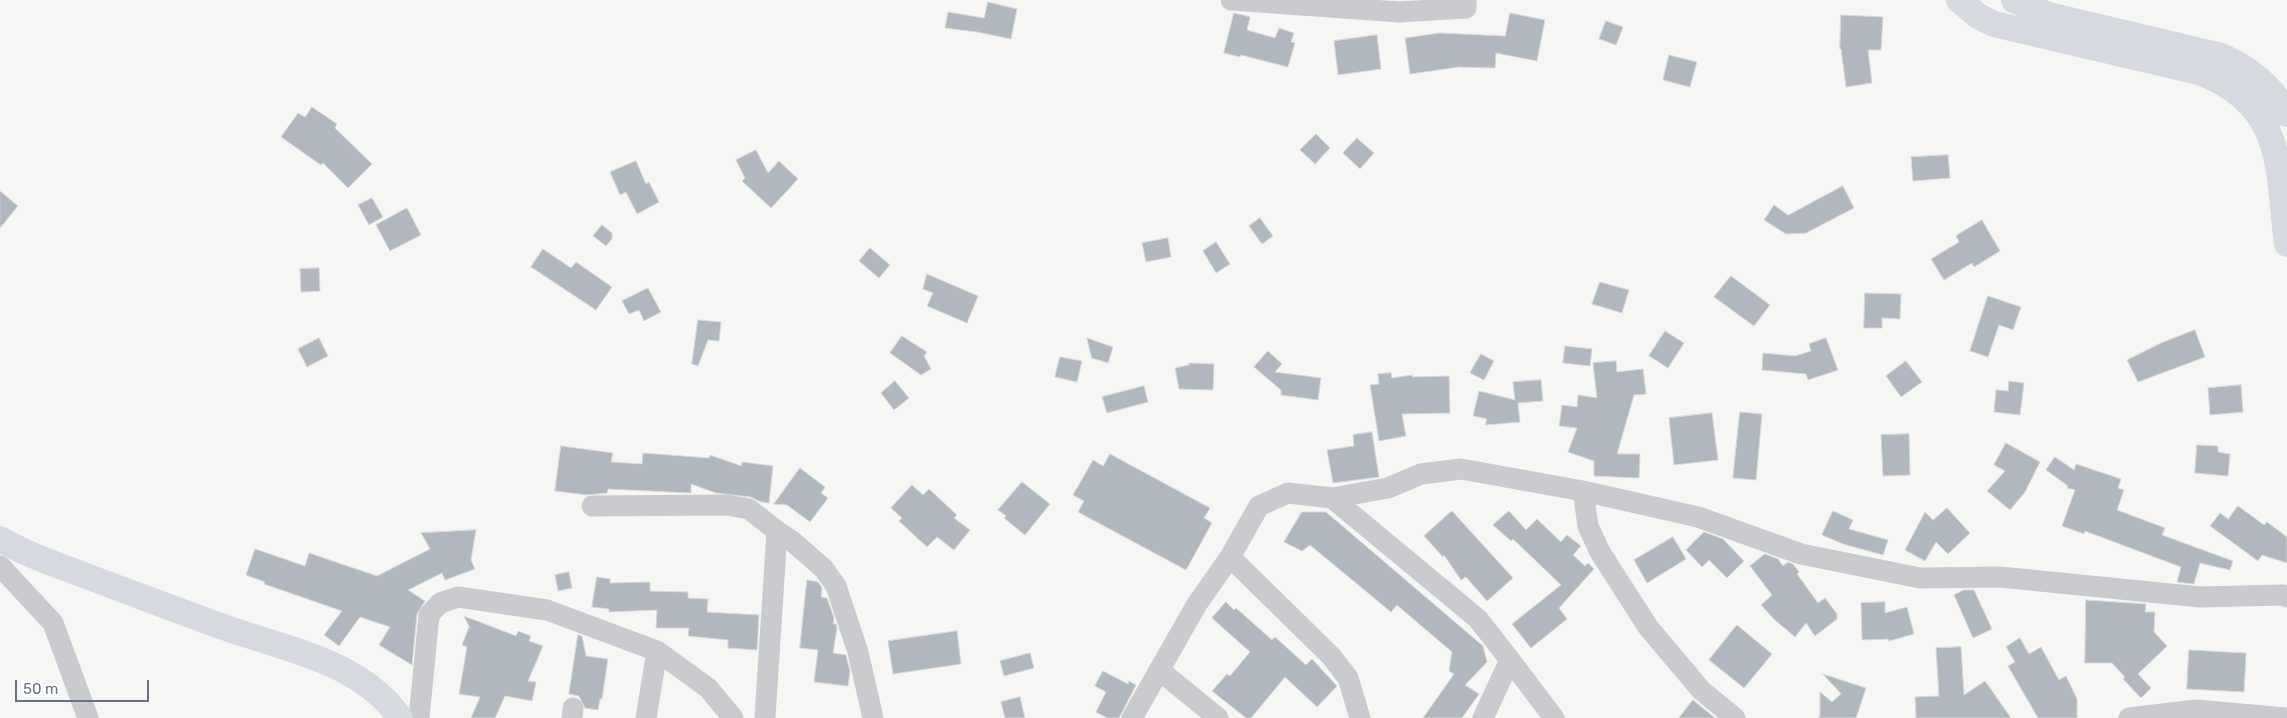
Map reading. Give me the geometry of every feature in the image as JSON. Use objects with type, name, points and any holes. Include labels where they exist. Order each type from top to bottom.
[{"type":"main road","points":[[1959,0],[1978,16],[1994,24],[2199,72],[2227,84],[2254,109],[2266,126],[2274,146],[2279,166],[2287,244]]},
{"type":"main road","points":[[2014,0],[2048,15],[2221,56],[2240,64],[2256,76],[2287,114]]},
{"type":"main road","points":[[0,539],[104,583],[330,664],[364,681],[392,706],[400,718]]},
{"type":"street","points":[[1230,0],[1399,12],[1466,8],[1466,0]]},
{"type":"street","points":[[1132,718],[1197,604],[1230,557],[1259,506],[1288,493],[1332,498],[1388,488],[1421,474],[1461,469],[1584,491],[1698,517],[1800,554],[1920,578],[2000,577],[2200,597],[2284,595],[2287,597]]},
{"type":"street","points":[[1584,491],[1588,526],[1600,552],[1648,627],[1701,690],[1735,718]]},
{"type":"street","points":[[1332,498],[1478,620],[1554,718]]},
{"type":"street","points":[[592,506],[727,505],[749,509],[792,541],[824,569],[836,586],[858,652],[873,718]]},
{"type":"street","points":[[765,718],[777,531]]},
{"type":"street","points":[[1230,557],[1331,656],[1348,678],[1360,718]]},
{"type":"street","points":[[0,566],[52,623],[88,718]]},
{"type":"street","points":[[419,718],[429,615],[440,603],[458,597],[547,610],[658,651],[708,688],[733,718]]},
{"type":"street","points":[[646,718],[658,651]]},
{"type":"street","points":[[1483,718],[1510,660]]},
{"type":"street","points":[[1159,670],[1218,718]]},
{"type":"street","points":[[2129,718],[2196,710],[2280,718]]},
{"type":"building","points":[[988,2],[1017,9],[1011,39],[945,28],[948,12],[984,18]]},
{"type":"building","points":[[1234,13],[1250,17],[1247,30],[1275,38],[1279,28],[1294,33],[1291,42],[1295,43],[1288,67],[1241,55],[1240,57],[1224,53]]},
{"type":"building","points":[[1510,13],[1545,20],[1537,61],[1496,53],[1495,68],[1459,67],[1410,74],[1405,38],[1440,33],[1505,36]]},
{"type":"building","points":[[1841,15],[1883,17],[1881,50],[1868,50],[1872,83],[1846,87],[1840,49]]},
{"type":"building","points":[[1606,21],[1623,27],[1616,45],[1599,39]]},
{"type":"building","points":[[1377,35],[1381,69],[1338,75],[1334,41]]},
{"type":"building","points":[[1669,55],[1697,62],[1690,87],[1663,80]]},
{"type":"building","points":[[312,107],[337,124],[335,128],[372,164],[348,188],[323,163],[321,165],[281,137],[298,113],[305,117]]},
{"type":"building","points":[[1316,134],[1330,148],[1315,164],[1300,150]]},
{"type":"building","points":[[1357,138],[1374,153],[1360,169],[1343,153]]},
{"type":"building","points":[[756,150],[768,173],[779,161],[798,179],[771,208],[742,181],[745,178],[736,160]]},
{"type":"building","points":[[1948,155],[1950,178],[1913,181],[1911,157]]},
{"type":"building","points":[[636,161],[646,184],[649,182],[659,202],[637,214],[626,192],[620,195],[610,172]]},
{"type":"building","points":[[1843,186],[1854,208],[1806,233],[1786,234],[1764,220],[1774,205],[1788,215]]},
{"type":"building","points":[[0,191],[18,206],[0,228]]},
{"type":"building","points":[[372,198],[383,217],[369,225],[358,205]]},
{"type":"building","points":[[407,208],[421,235],[390,251],[376,225]]},
{"type":"building","points":[[1260,218],[1273,236],[1262,244],[1249,226]]},
{"type":"building","points":[[1982,220],[2000,251],[1974,267],[1972,263],[1944,280],[1931,259],[1959,242],[1956,236]]},
{"type":"building","points":[[602,225],[612,233],[612,239],[606,246],[593,236]]},
{"type":"building","points":[[1168,238],[1171,257],[1146,262],[1142,243]]},
{"type":"building","points":[[1216,242],[1230,264],[1216,273],[1203,251]]},
{"type":"building","points":[[870,248],[890,265],[879,278],[859,261]]},
{"type":"building","points":[[543,249],[571,268],[576,262],[612,287],[596,310],[531,267]]},
{"type":"building","points":[[319,268],[320,291],[301,292],[300,269]]},
{"type":"building","points":[[927,274],[978,296],[967,323],[927,306],[933,293],[923,289]]},
{"type":"building","points":[[1731,276],[1770,305],[1754,326],[1714,297]]},
{"type":"building","points":[[1600,282],[1629,290],[1622,313],[1592,304]]},
{"type":"building","points":[[648,288],[661,312],[644,321],[639,310],[629,314],[622,301]]},
{"type":"building","points":[[1865,293],[1901,294],[1900,319],[1882,318],[1882,328],[1864,328]]},
{"type":"building","points":[[1988,296],[2021,307],[2013,330],[1999,325],[1988,357],[1970,351]]},
{"type":"building","points":[[698,320],[721,322],[719,341],[708,340],[698,366],[692,364]]},
{"type":"building","points":[[2195,330],[2205,357],[2138,382],[2127,360],[2161,343]]},
{"type":"building","points":[[1665,331],[1684,343],[1668,368],[1649,356]]},
{"type":"building","points":[[902,336],[927,352],[924,356],[931,369],[921,375],[890,353]]},
{"type":"building","points":[[319,338],[328,356],[307,367],[298,349]]},
{"type":"building","points":[[1087,338],[1113,347],[1108,363],[1092,358]]},
{"type":"building","points":[[1826,338],[1838,370],[1808,380],[1806,374],[1762,370],[1763,353],[1795,356],[1811,351],[1809,344]]},
{"type":"building","points":[[1565,346],[1592,349],[1590,366],[1563,363]]},
{"type":"building","points":[[1268,351],[1282,364],[1275,372],[1321,378],[1318,400],[1281,395],[1281,390],[1254,367]]},
{"type":"building","points":[[1481,354],[1494,361],[1484,380],[1470,373]]},
{"type":"building","points":[[1060,357],[1082,361],[1077,382],[1055,377]]},
{"type":"building","points":[[1616,361],[1617,372],[1643,369],[1646,394],[1634,395],[1617,454],[1640,454],[1639,478],[1594,476],[1594,461],[1568,452],[1577,428],[1559,426],[1562,405],[1577,407],[1578,395],[1597,398],[1593,363]]},
{"type":"building","points":[[1906,361],[1922,382],[1901,397],[1886,376]]},
{"type":"building","points":[[1189,363],[1214,364],[1213,390],[1179,389],[1175,368],[1189,365]]},
{"type":"building","points":[[1391,373],[1392,378],[1412,375],[1412,377],[1449,376],[1450,413],[1402,414],[1406,436],[1379,441],[1370,385],[1379,384],[1378,374]]},
{"type":"building","points":[[1541,380],[1543,401],[1518,403],[1520,422],[1485,425],[1487,419],[1473,416],[1479,391],[1515,400],[1513,382]]},
{"type":"building","points":[[895,381],[909,398],[894,410],[881,393]]},
{"type":"building","points":[[2009,381],[2024,383],[2020,415],[1994,412],[1996,390],[2008,391]]},
{"type":"building","points":[[2241,385],[2243,412],[2210,415],[2208,388]]},
{"type":"building","points":[[1144,386],[1148,402],[1107,413],[1102,397]]},
{"type":"building","points":[[1740,412],[1762,414],[1756,480],[1733,478]]},
{"type":"building","points":[[1712,413],[1718,460],[1674,465],[1669,418]]},
{"type":"building","points":[[1372,432],[1379,477],[1333,483],[1327,450],[1354,446],[1353,435]]},
{"type":"building","points":[[1909,434],[1910,475],[1883,476],[1881,435]]},
{"type":"building","points":[[2006,443],[2040,462],[2025,492],[2010,510],[1987,491],[2005,471],[1994,465]]},
{"type":"building","points":[[2197,445],[2218,446],[2218,452],[2230,454],[2228,476],[2195,473]]},
{"type":"building","points":[[561,446],[613,453],[611,462],[642,464],[643,453],[709,458],[710,455],[741,466],[742,462],[773,466],[769,503],[761,502],[751,497],[716,493],[691,484],[691,493],[608,489],[607,493],[587,495],[555,491]]},
{"type":"building","points":[[1110,454],[1210,508],[1204,518],[1212,523],[1186,570],[1078,512],[1084,501],[1073,495],[1093,460],[1103,466]]},
{"type":"building","points":[[2055,457],[2074,470],[2076,464],[2121,479],[2118,488],[2124,490],[2117,510],[2165,528],[2162,535],[2233,561],[2230,570],[2200,563],[2194,584],[2177,582],[2181,567],[2085,531],[2084,534],[2062,526],[2075,490],[2067,488],[2068,486],[2046,470]]},
{"type":"building","points":[[800,468],[825,487],[821,493],[828,498],[810,522],[787,505],[774,504]]},
{"type":"building","points":[[1022,482],[1050,504],[1025,535],[1004,518],[1006,516],[998,510]]},
{"type":"building","points":[[912,485],[923,495],[929,489],[957,515],[954,518],[970,530],[954,550],[937,537],[927,547],[899,521],[902,518],[891,508]]},
{"type":"building","points":[[2238,506],[2264,525],[2267,522],[2287,537],[2287,563],[2262,555],[2258,561],[2210,526],[2220,513],[2228,519]]},
{"type":"building","points":[[1947,508],[1970,533],[1948,554],[1936,542],[1925,561],[1905,550],[1925,512],[1933,520]]},
{"type":"building","points":[[1452,511],[1513,578],[1487,601],[1466,577],[1461,580],[1444,555],[1443,557],[1424,536]]},
{"type":"building","points":[[1509,511],[1526,530],[1537,519],[1561,542],[1567,535],[1581,546],[1573,555],[1585,566],[1588,563],[1594,569],[1559,608],[1567,619],[1531,648],[1512,624],[1561,585],[1513,539],[1511,541],[1493,525]]},
{"type":"building","points":[[1833,511],[1853,520],[1849,529],[1888,540],[1883,555],[1843,544],[1822,535]]},
{"type":"building","points":[[1302,512],[1326,512],[1483,646],[1487,662],[1465,685],[1479,694],[1462,718],[1423,718],[1454,674],[1449,671],[1452,652],[1397,605],[1391,612],[1310,545],[1302,551],[1284,542]]},
{"type":"building","points":[[476,530],[471,560],[475,569],[445,580],[442,573],[408,590],[425,601],[417,614],[412,665],[379,645],[390,627],[360,617],[339,646],[324,635],[342,611],[264,584],[265,582],[246,575],[255,549],[305,566],[309,553],[377,576],[430,549],[421,533]]},
{"type":"building","points":[[1704,532],[1723,539],[1744,561],[1727,578],[1709,560],[1702,567],[1686,550]]},
{"type":"building","points":[[1673,537],[1686,559],[1647,583],[1634,560]]},
{"type":"building","points":[[1765,554],[1778,559],[1783,566],[1788,562],[1793,564],[1799,572],[1797,574],[1818,603],[1825,598],[1837,614],[1837,619],[1815,636],[1806,623],[1795,637],[1775,620],[1761,605],[1772,595],[1750,566]]},
{"type":"building","points":[[569,572],[572,588],[558,591],[555,575]]},
{"type":"building","points":[[597,577],[610,579],[610,583],[650,582],[650,591],[688,592],[688,598],[708,599],[707,612],[759,615],[757,650],[728,648],[728,640],[688,636],[689,628],[656,628],[657,610],[609,612],[609,609],[592,607]]},
{"type":"building","points":[[807,580],[818,582],[822,588],[821,597],[827,598],[834,618],[833,624],[836,624],[837,628],[833,653],[846,655],[850,671],[848,686],[814,682],[818,650],[800,648]]},
{"type":"building","points":[[1964,590],[1974,590],[1992,629],[1973,638],[1954,595]]},
{"type":"building","points":[[2086,600],[2146,604],[2145,612],[2155,612],[2154,632],[2167,646],[2138,674],[2151,688],[2141,698],[2123,679],[2125,677],[2112,663],[2085,663]]},
{"type":"building","points":[[1226,602],[1234,610],[1236,608],[1272,640],[1275,637],[1306,665],[1312,659],[1337,686],[1317,707],[1285,677],[1251,718],[1246,718],[1212,691],[1227,674],[1230,676],[1250,652],[1212,618]]},
{"type":"building","points":[[1885,602],[1885,613],[1907,607],[1914,634],[1889,641],[1888,639],[1862,640],[1861,603]]},
{"type":"building","points":[[464,616],[516,636],[518,631],[531,636],[529,641],[543,646],[528,681],[536,682],[532,701],[505,696],[495,718],[471,718],[480,697],[459,694],[467,647],[462,645],[470,628]]},
{"type":"building","points":[[1737,625],[1772,654],[1744,688],[1709,660]]},
{"type":"building","points":[[957,631],[961,664],[893,674],[888,641]]},
{"type":"building","points":[[578,635],[582,636],[586,656],[608,659],[602,699],[600,699],[598,710],[585,708],[579,696],[569,694]]},
{"type":"building","points":[[2020,638],[2029,654],[2041,647],[2059,680],[2066,676],[2077,699],[2077,718],[2038,718],[2008,666],[2015,662],[2006,647]]},
{"type":"building","points":[[1961,647],[1964,695],[1985,681],[2011,718],[1916,718],[1915,697],[1939,696],[1936,648]]},
{"type":"building","points":[[2189,650],[2246,653],[2244,692],[2187,689]]},
{"type":"building","points":[[1030,653],[1034,668],[1004,676],[1000,661]]},
{"type":"building","points":[[1103,671],[1128,684],[1129,681],[1136,685],[1119,718],[1107,718],[1096,712],[1106,692],[1095,686]]},
{"type":"building","points":[[1823,674],[1866,688],[1856,718],[1818,718],[1820,716],[1820,692],[1832,702],[1841,694]]},
{"type":"building","points":[[1020,697],[1025,718],[1005,718],[1001,702]]},
{"type":"building","points":[[1693,700],[1715,718],[1679,718]]}]
